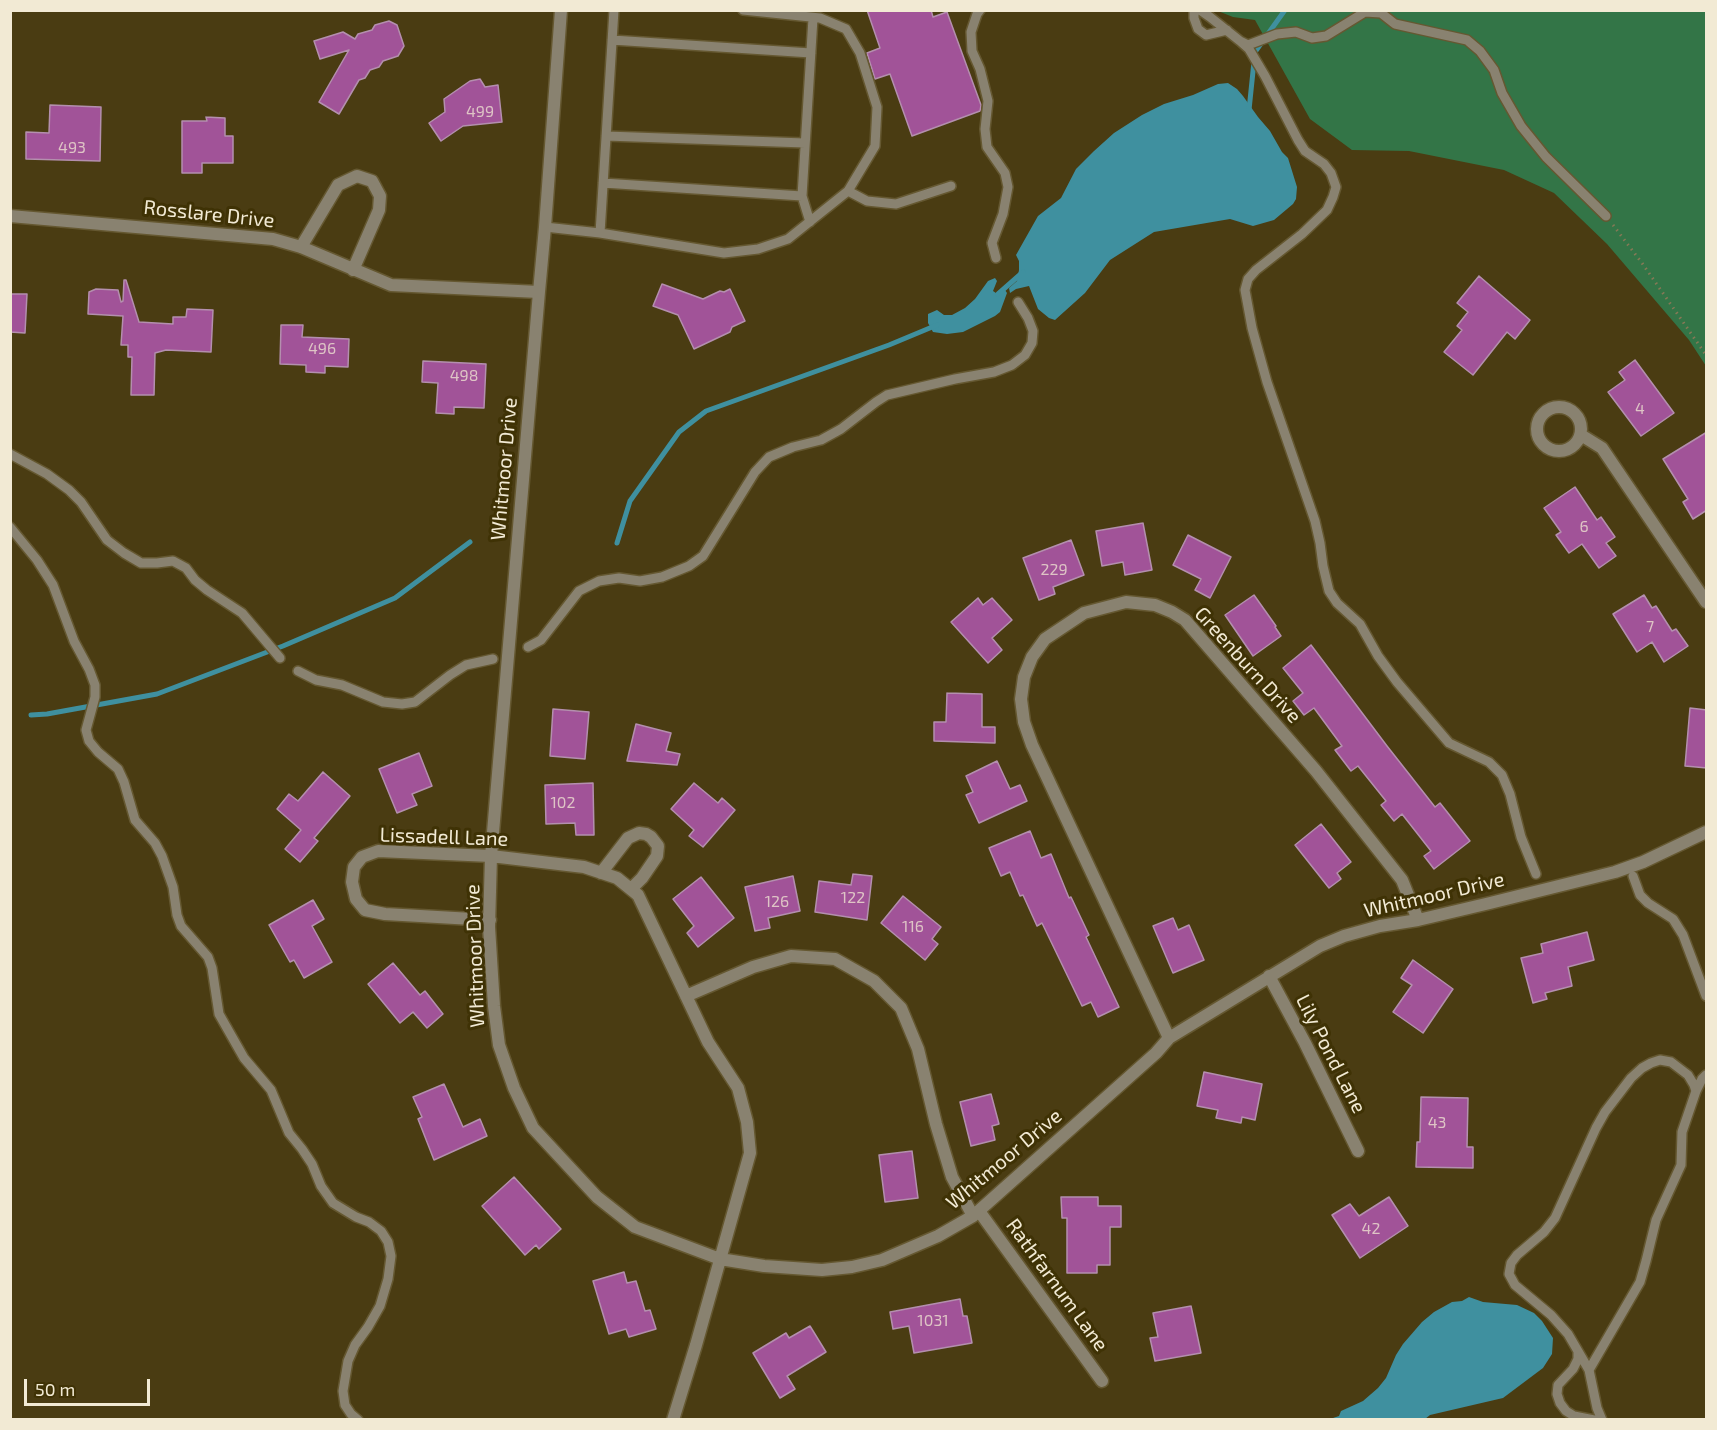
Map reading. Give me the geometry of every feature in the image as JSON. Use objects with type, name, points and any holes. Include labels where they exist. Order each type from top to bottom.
[{"type":"street","name":"Whitmoor Drive","points":[[561,10],[545,227],[491,856],[489,920],[494,1005],[499,1045],[514,1088],[533,1128],[597,1197],[635,1227],[720,1259],[764,1266],[822,1270],[852,1267],[882,1260],[938,1236],[976,1213],[1156,1053],[1169,1038],[1320,946],[1344,936],[1380,926],[1418,920],[1628,868],[1707,832]]},
{"type":"street","points":[[301,247],[338,185],[357,176],[372,180],[380,196],[379,210],[353,270]]},
{"type":"street","name":"Rosslare Drive","points":[[10,216],[273,239],[301,247],[391,285],[538,292]]},
{"type":"street","points":[[1581,435],[1602,448],[1707,602]]},
{"type":"street","name":"Greenburn Drive","points":[[1169,1038],[1032,745],[1024,722],[1021,699],[1024,677],[1032,657],[1045,639],[1084,613],[1126,602],[1155,605],[1185,620],[1316,771],[1402,880],[1418,920]]},
{"type":"street","points":[[601,873],[628,838],[639,833],[646,834],[658,846],[657,856],[642,878],[631,889]]},
{"type":"street","name":"Lissadell Lane","points":[[489,920],[386,914],[365,910],[356,899],[352,882],[354,867],[362,857],[378,851],[491,856],[584,867],[617,878],[638,895],[708,1042],[738,1088],[747,1122],[750,1153],[673,1419]]},
{"type":"street","name":"Rathfarnum Lane","points":[[686,996],[753,967],[791,956],[835,959],[874,981],[901,1008],[918,1049],[936,1124],[952,1177],[976,1213],[1102,1381]]},
{"type":"street","name":"Lily Pond Lane","points":[[1269,976],[1358,1151]]},
{"type":"lane","points":[[600,233],[614,10]]},
{"type":"lane","points":[[545,227],[600,233],[724,253],[758,249],[788,239],[848,191],[875,146],[877,107],[860,53],[846,29],[820,18],[743,10]]},
{"type":"lane","points":[[980,10],[971,32],[972,51],[980,69],[988,101],[985,129],[987,147],[1005,173],[1008,187],[1003,214],[992,243],[996,258]]},
{"type":"lane","points":[[1194,10],[1198,29],[1206,35],[1227,30]]},
{"type":"lane","points":[[1200,10],[1248,45],[1277,34],[1296,32],[1312,38],[1326,36],[1365,12],[1381,14],[1395,24],[1467,40],[1480,51],[1494,70],[1502,93],[1521,126],[1546,157],[1606,216]]},
{"type":"lane","points":[[810,222],[802,196],[813,18]]},
{"type":"lane","points":[[612,40],[810,53]]},
{"type":"lane","points":[[1240,40],[1265,76],[1305,151],[1324,164],[1331,173],[1336,187],[1327,210],[1302,234],[1256,270],[1248,279],[1245,290],[1252,328],[1267,382],[1315,521],[1329,591],[1337,603],[1360,624],[1378,656],[1397,682],[1449,743],[1489,762],[1502,775],[1510,794],[1521,837],[1536,874]]},
{"type":"lane","points":[[606,136],[805,143]]},
{"type":"lane","points":[[603,183],[802,196]]},
{"type":"lane","points":[[848,191],[867,201],[896,204],[951,186]]},
{"type":"lane","points":[[528,647],[541,640],[579,591],[599,581],[619,578],[639,581],[662,577],[689,566],[704,556],[755,472],[769,457],[821,440],[841,429],[887,396],[994,372],[1012,365],[1025,355],[1032,343],[1033,331],[1018,302]]},
{"type":"lane","points":[[10,454],[47,474],[69,490],[81,502],[107,540],[124,553],[141,563],[173,561],[186,568],[207,590],[242,613],[280,658]]},
{"type":"lane","points":[[10,527],[37,560],[53,585],[74,641],[95,685],[95,697],[86,730],[89,741],[118,769],[135,820],[162,856],[181,926],[208,957],[212,968],[219,1014],[244,1058],[271,1090],[282,1121],[312,1164],[321,1186],[333,1203],[369,1222],[381,1231],[388,1242],[391,1256],[388,1279],[380,1306],[355,1345],[348,1361],[343,1391],[345,1405],[358,1419]]},
{"type":"lane","points":[[298,671],[316,680],[342,684],[383,702],[402,704],[415,702],[466,665],[493,659]]},
{"type":"lane","points":[[1633,876],[1640,895],[1673,919],[1683,935],[1707,996]]},
{"type":"lane","points":[[1602,1419],[1589,1370],[1578,1351],[1568,1334],[1551,1315],[1515,1285],[1509,1274],[1511,1263],[1544,1232],[1555,1218],[1596,1128],[1605,1112],[1631,1078],[1651,1063],[1660,1060],[1671,1062],[1688,1075],[1696,1091]]},
{"type":"lane","points":[[1589,1370],[1640,1282],[1656,1220],[1681,1165],[1682,1132],[1696,1091],[1702,1079],[1707,1075]]},
{"type":"lane","points":[[1578,1351],[1578,1359],[1573,1370],[1558,1385],[1557,1394],[1566,1411],[1574,1416],[1594,1419]]},
{"type":"path","points":[[1606,216],[1707,355]]},
{"type":"green space","points":[[1218,11],[1706,11],[1706,366],[1689,340],[1607,244],[1554,193],[1504,170],[1409,151],[1352,150],[1310,119],[1255,20],[1233,17]]},
{"type":"water","points":[[1228,83],[1243,96],[1288,158],[1297,187],[1293,204],[1274,220],[1253,226],[1230,219],[1154,232],[1110,260],[1085,293],[1055,320],[1038,309],[1029,286],[1010,293],[1009,288],[1017,281],[1019,270],[1016,255],[1038,216],[1061,198],[1076,169],[1094,151],[1114,133],[1142,115],[1164,104],[1218,84]]},
{"type":"water","points":[[995,278],[997,281],[993,291],[996,293],[1005,290],[1007,293],[1000,312],[963,332],[947,334],[933,332],[928,323],[928,314],[937,310],[944,315],[952,315],[965,308],[988,281]]},
{"type":"water","points":[[1469,1297],[1483,1302],[1517,1305],[1534,1313],[1553,1338],[1552,1354],[1543,1368],[1503,1398],[1430,1415],[1425,1419],[1330,1419],[1363,1401],[1378,1388],[1386,1378],[1403,1344],[1422,1322],[1452,1302],[1462,1301]]},
{"type":"building","points":[[867,10],[931,10],[933,17],[947,12],[981,105],[980,111],[912,136],[890,74],[875,79],[867,53],[880,48]]},
{"type":"building","points":[[389,21],[397,25],[404,46],[398,56],[383,61],[379,67],[370,70],[365,78],[359,80],[339,114],[319,102],[349,50],[320,59],[314,41],[343,32],[355,39],[358,34],[372,30],[375,25]]},
{"type":"building","points":[[480,79],[485,87],[498,85],[502,122],[463,126],[441,141],[429,123],[445,112],[444,99],[470,81]]},
{"type":"building","points":[[50,105],[101,107],[100,161],[26,159],[26,132],[49,133]]},
{"type":"building","points":[[206,117],[225,118],[225,136],[233,136],[233,163],[202,163],[202,173],[182,173],[182,121],[207,121]]},
{"type":"building","points":[[1479,276],[1530,320],[1515,339],[1507,332],[1473,375],[1444,352],[1462,330],[1457,326],[1468,312],[1457,303]]},
{"type":"building","points":[[124,280],[126,280],[139,322],[173,324],[173,317],[186,317],[187,309],[213,310],[211,352],[166,350],[155,353],[154,395],[131,395],[132,357],[128,357],[128,345],[121,345],[123,316],[88,314],[89,292],[96,289],[118,290],[121,302],[123,301]]},
{"type":"building","points":[[662,284],[703,299],[730,289],[745,321],[732,327],[730,332],[694,349],[678,315],[653,306]]},
{"type":"building","points":[[10,294],[27,294],[25,333],[10,332]]},
{"type":"building","points":[[281,325],[303,325],[302,337],[349,339],[348,367],[325,366],[325,373],[306,372],[306,365],[280,364]]},
{"type":"building","points":[[1635,360],[1674,413],[1641,436],[1608,392],[1625,380],[1619,372]]},
{"type":"building","points":[[423,361],[486,364],[484,408],[454,407],[454,414],[436,413],[438,383],[422,382]]},
{"type":"building","points":[[1707,432],[1707,510],[1693,519],[1683,502],[1688,499],[1663,459]]},
{"type":"building","points":[[1575,487],[1597,520],[1601,517],[1615,537],[1606,543],[1616,556],[1599,568],[1582,544],[1569,553],[1556,535],[1561,532],[1544,508]]},
{"type":"building","points":[[1143,523],[1152,570],[1125,575],[1123,562],[1102,566],[1096,531]]},
{"type":"building","points":[[1188,535],[1231,557],[1210,598],[1195,590],[1201,579],[1173,565]]},
{"type":"building","points":[[1071,540],[1084,575],[1053,587],[1055,594],[1039,600],[1023,558]]},
{"type":"building","points":[[1254,595],[1281,636],[1253,656],[1225,615]]},
{"type":"building","points":[[1644,595],[1652,608],[1656,606],[1672,631],[1676,629],[1688,646],[1664,662],[1652,642],[1637,652],[1613,614]]},
{"type":"building","points":[[978,598],[983,605],[992,598],[1012,620],[992,638],[1002,650],[988,663],[951,622]]},
{"type":"building","points":[[1311,645],[1435,807],[1440,803],[1470,841],[1434,869],[1424,856],[1431,851],[1402,814],[1394,821],[1381,805],[1386,801],[1358,766],[1351,771],[1335,750],[1342,746],[1314,708],[1304,715],[1293,701],[1303,693],[1283,668]]},
{"type":"building","points":[[947,693],[982,694],[982,727],[995,727],[995,743],[934,741],[934,722],[946,722]]},
{"type":"building","points":[[1690,708],[1707,710],[1707,768],[1685,766]]},
{"type":"building","points":[[553,709],[589,712],[585,759],[550,756]]},
{"type":"building","points":[[636,724],[671,733],[666,751],[680,754],[677,765],[627,761]]},
{"type":"building","points":[[419,753],[432,786],[412,794],[417,805],[397,813],[379,769]]},
{"type":"building","points":[[997,761],[1010,789],[1020,785],[1027,801],[979,823],[966,795],[973,792],[966,776]]},
{"type":"building","points":[[323,772],[350,796],[314,838],[318,841],[300,862],[285,849],[301,830],[277,809],[289,794],[298,801]]},
{"type":"building","points":[[593,783],[594,835],[576,835],[575,823],[546,824],[545,785]]},
{"type":"building","points":[[694,783],[718,803],[722,798],[735,810],[703,847],[689,836],[694,830],[671,809]]},
{"type":"building","points":[[1321,824],[1351,862],[1337,873],[1341,879],[1329,888],[1295,845]]},
{"type":"building","points":[[1030,831],[1041,858],[1051,854],[1069,898],[1071,897],[1089,935],[1086,937],[1119,1007],[1098,1017],[1091,1002],[1082,1006],[1042,923],[1037,926],[1010,872],[1001,876],[989,848]]},
{"type":"building","points":[[853,874],[872,876],[867,920],[815,912],[819,881],[851,885]]},
{"type":"building","points":[[793,876],[800,911],[768,918],[770,928],[755,931],[745,887]]},
{"type":"building","points":[[701,877],[734,918],[698,947],[687,933],[694,926],[673,899]]},
{"type":"building","points":[[903,896],[941,927],[932,939],[938,944],[925,960],[881,923]]},
{"type":"building","points":[[313,900],[324,919],[312,926],[332,962],[304,978],[294,960],[290,962],[269,925]]},
{"type":"building","points":[[1173,918],[1178,930],[1189,925],[1204,960],[1173,973],[1153,926]]},
{"type":"building","points":[[1587,932],[1594,960],[1568,967],[1572,986],[1545,993],[1547,999],[1533,1003],[1521,958],[1543,953],[1541,944]]},
{"type":"building","points":[[1413,960],[1453,989],[1423,1033],[1393,1012],[1412,985],[1401,978]]},
{"type":"building","points":[[393,963],[420,995],[425,991],[443,1014],[427,1028],[413,1012],[400,1023],[368,984]]},
{"type":"building","points":[[1204,1072],[1262,1084],[1255,1120],[1242,1117],[1241,1123],[1216,1118],[1218,1110],[1197,1106]]},
{"type":"building","points":[[444,1084],[463,1127],[480,1119],[487,1136],[434,1160],[418,1119],[422,1117],[413,1097]]},
{"type":"building","points":[[991,1094],[999,1124],[992,1126],[995,1140],[971,1146],[960,1102]]},
{"type":"building","points":[[1421,1097],[1468,1098],[1467,1147],[1473,1147],[1473,1168],[1416,1167],[1417,1142],[1420,1142]]},
{"type":"building","points":[[912,1151],[918,1198],[885,1202],[879,1155]]},
{"type":"building","points":[[514,1177],[561,1229],[539,1249],[536,1245],[525,1255],[482,1206]]},
{"type":"building","points":[[1061,1197],[1098,1197],[1098,1206],[1121,1206],[1121,1227],[1110,1227],[1110,1265],[1097,1265],[1097,1273],[1067,1273],[1067,1218],[1062,1218]]},
{"type":"building","points":[[1389,1197],[1408,1226],[1360,1258],[1332,1215],[1350,1204],[1359,1216]]},
{"type":"building","points":[[624,1272],[627,1283],[636,1281],[645,1311],[650,1310],[656,1329],[629,1337],[626,1329],[609,1334],[593,1281]]},
{"type":"building","points":[[960,1299],[963,1316],[967,1316],[972,1343],[914,1353],[909,1326],[893,1329],[890,1312]]},
{"type":"building","points":[[1191,1306],[1201,1353],[1155,1361],[1150,1338],[1158,1337],[1153,1313]]},
{"type":"building","points":[[810,1326],[826,1352],[787,1376],[795,1389],[780,1398],[753,1353],[786,1333],[789,1338]]},
{"type":"waterway","points":[[1249,110],[1255,52],[1285,10]]},
{"type":"waterway","points":[[998,294],[1023,272]]},
{"type":"waterway","points":[[617,543],[630,501],[679,432],[706,411],[889,345],[937,325]]},
{"type":"waterway","points":[[31,715],[157,694],[283,646],[395,598],[470,542]]}]
